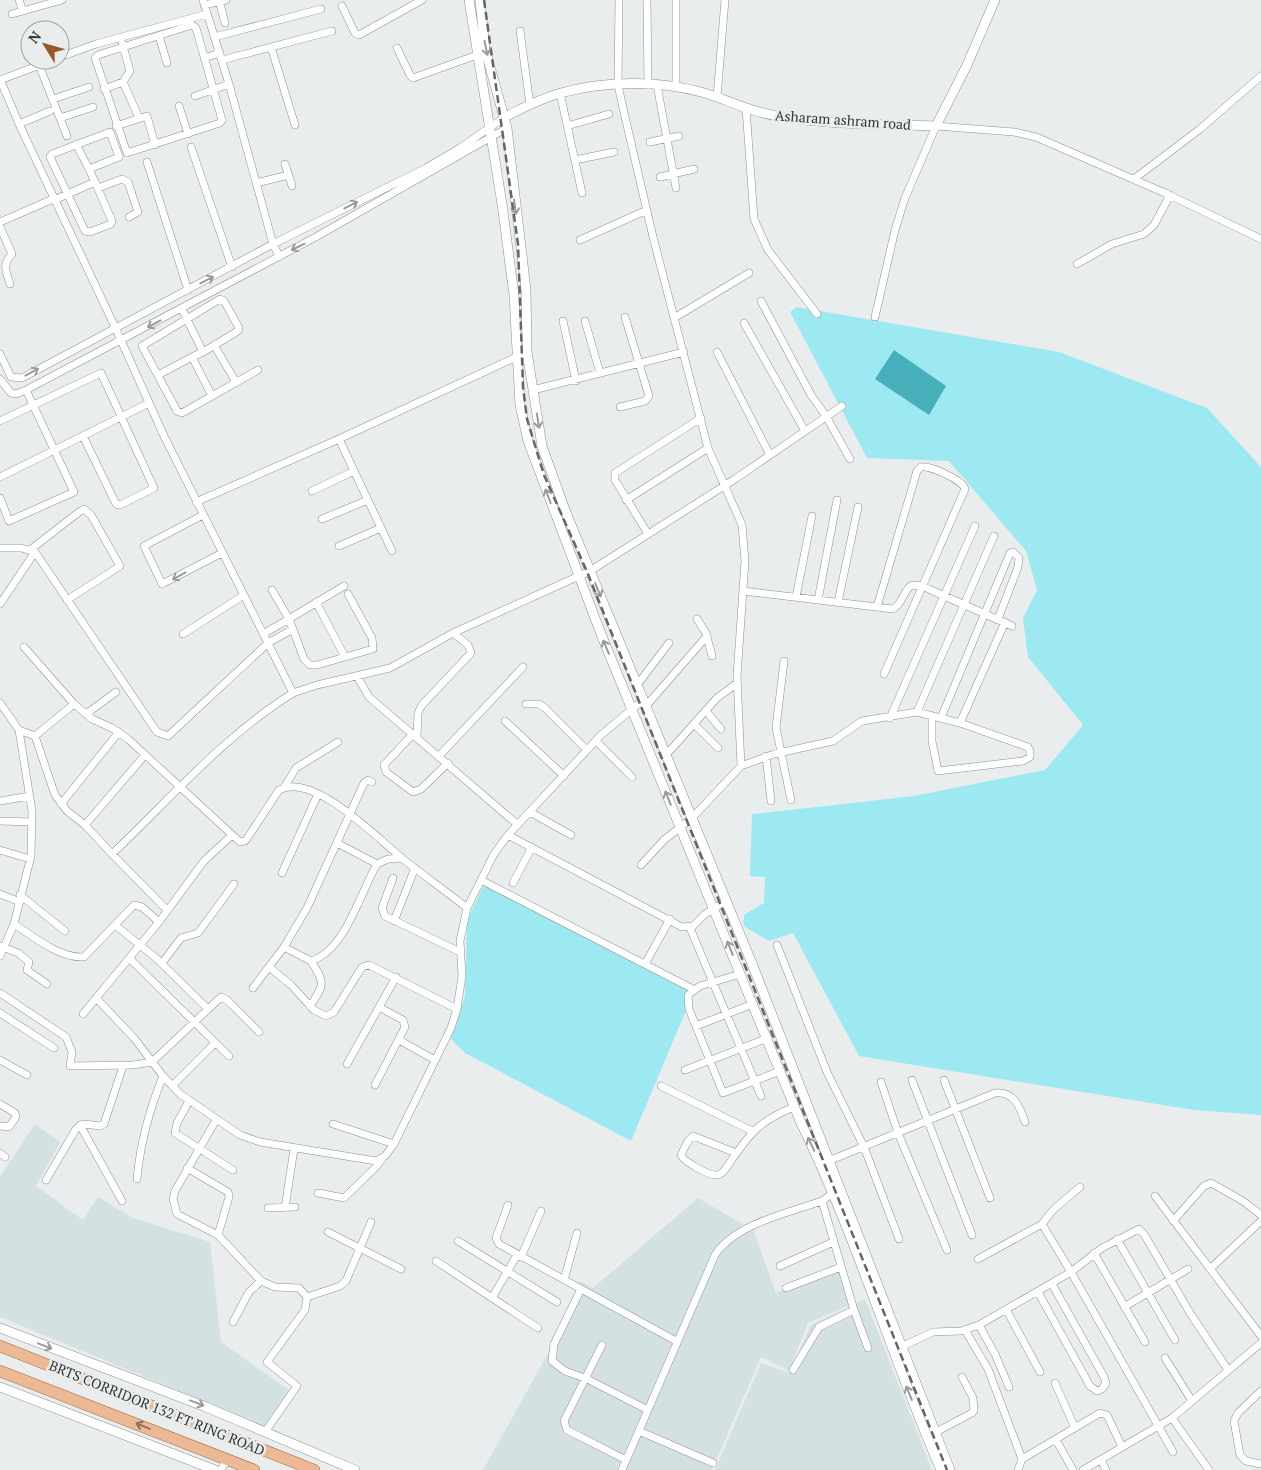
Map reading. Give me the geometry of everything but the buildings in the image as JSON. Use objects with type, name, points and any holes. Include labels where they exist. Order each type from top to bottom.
[{"type":"main road","name":"BRTS CORRIDOR 132 FT RING ROAD","points":[[0,1346],[314,1470]]},
{"type":"main road","name":"BRTS CORRIDOR 132 FT RING ROAD","points":[[0,1371],[254,1470]]},
{"type":"street","points":[[19,0],[22,11]]},
{"type":"street","points":[[12,14],[62,0]]},
{"type":"street","points":[[225,23],[221,0],[204,2],[229,84],[273,244],[279,256]]},
{"type":"street","points":[[342,6],[355,34],[358,36],[422,0]]},
{"type":"street","points":[[469,0],[477,55],[492,131],[514,295],[520,405],[528,441],[578,576],[740,974],[768,1038],[794,1107],[825,1162]]},
{"type":"street","points":[[480,0],[485,48],[507,128],[526,290],[527,352],[542,446],[590,571],[727,901],[836,1191],[890,1346],[941,1470]]},
{"type":"street","points":[[619,0],[618,85],[647,210],[708,448],[742,525],[745,561],[737,683],[741,766]]},
{"type":"street","points":[[647,0],[652,85],[667,138],[676,188]]},
{"type":"street","points":[[676,0],[676,86]]},
{"type":"street","points":[[717,97],[724,0]]},
{"type":"street","points":[[876,317],[895,230],[905,198],[936,126],[967,66],[995,0]]},
{"type":"street","points":[[214,36],[320,10]]},
{"type":"street","points":[[70,54],[207,14]]},
{"type":"street","points":[[194,26],[214,89],[221,122],[127,153],[116,126],[95,58],[98,55],[123,47],[194,26]]},
{"type":"street","points":[[222,60],[332,31]]},
{"type":"street","points":[[520,31],[530,105]]},
{"type":"street","points":[[159,36],[167,63]]},
{"type":"street","points":[[104,89],[123,82],[130,71],[120,38]]},
{"type":"street","points":[[271,47],[295,125]]},
{"type":"street","points":[[397,48],[410,75],[414,78],[477,55]]},
{"type":"street","points":[[204,58],[220,53]]},
{"type":"street","points":[[25,70],[0,79],[19,124],[196,502],[293,693]]},
{"type":"street","points":[[41,70],[67,136]]},
{"type":"street","points":[[1134,179],[1200,129],[1260,79]]},
{"type":"street","points":[[123,82],[138,118]]},
{"type":"street","points":[[195,96],[229,84]]},
{"type":"street","name":"Asharam ashram road","points":[[505,117],[560,93],[583,88],[652,85],[676,86],[775,116],[805,120],[936,126],[1014,132],[1036,137],[1134,179],[1261,239]]},
{"type":"street","points":[[53,99],[89,86]]},
{"type":"street","points":[[560,93],[582,193]]},
{"type":"street","points":[[179,106],[188,134]]},
{"type":"street","points":[[60,118],[93,107]]},
{"type":"street","points":[[746,108],[754,219],[768,250],[817,314]]},
{"type":"street","points":[[19,124],[50,111]]},
{"type":"street","points":[[0,354],[11,377],[18,379],[273,244],[426,168],[492,131],[507,128],[518,111]]},
{"type":"street","points":[[567,126],[609,114]]},
{"type":"street","points":[[116,126],[147,116],[155,145]]},
{"type":"street","points":[[0,379],[11,393],[16,394],[121,341],[314,238],[492,131],[505,117]]},
{"type":"street","points":[[76,144],[112,222],[90,232],[85,231],[50,156],[76,144],[107,132],[111,133],[119,158],[89,170]]},
{"type":"street","points":[[650,142],[679,136]]},
{"type":"street","points":[[191,147],[232,267]]},
{"type":"street","points":[[575,160],[614,152]]},
{"type":"street","points":[[147,162],[188,290]]},
{"type":"street","points":[[285,164],[292,186]]},
{"type":"street","points":[[660,177],[694,169]]},
{"type":"street","points":[[256,183],[288,175]]},
{"type":"street","points":[[0,222],[68,194],[96,185],[122,180],[128,182],[138,212],[129,217]]},
{"type":"street","points":[[1078,264],[1112,244],[1144,234],[1154,225],[1170,195]]},
{"type":"street","points":[[580,240],[647,210]]},
{"type":"street","points":[[0,227],[11,248],[12,254],[6,260],[5,265],[10,284]]},
{"type":"street","points":[[674,318],[749,273]]},
{"type":"street","points":[[158,375],[203,352],[239,328],[224,301],[220,299],[142,346],[177,411],[182,413],[258,370]]},
{"type":"street","points":[[761,301],[811,395],[826,416],[850,459]]},
{"type":"street","points":[[182,309],[203,352]]},
{"type":"street","points":[[620,407],[645,401],[649,398],[626,317]]},
{"type":"street","points":[[563,320],[576,381]]},
{"type":"street","points":[[585,322],[600,373]]},
{"type":"street","points":[[744,323],[805,431]]},
{"type":"street","points":[[214,345],[236,382]]},
{"type":"street","points":[[196,502],[339,439],[527,352]]},
{"type":"street","points":[[533,390],[576,381],[600,373],[684,352]]},
{"type":"street","points":[[717,352],[770,455]]},
{"type":"street","points":[[192,357],[212,396]]},
{"type":"street","points":[[0,421],[101,373],[154,488],[120,505],[116,504],[83,436]]},
{"type":"street","points":[[0,498],[9,521],[74,492],[26,390]]},
{"type":"street","points":[[0,477],[149,403]]},
{"type":"street","points":[[112,854],[180,787],[260,715],[293,693],[317,685],[390,668],[453,633],[590,571],[770,455],[842,406]]},
{"type":"street","points":[[648,534],[615,480],[615,473],[701,418]]},
{"type":"street","points":[[339,439],[392,551]]},
{"type":"street","points":[[626,500],[708,448]]},
{"type":"street","points":[[877,607],[913,478],[917,471],[924,466],[961,482],[965,489],[884,674]]},
{"type":"street","points":[[312,491],[354,471]]},
{"type":"street","points":[[322,519],[368,500]]},
{"type":"street","points":[[818,600],[837,500]]},
{"type":"street","points":[[838,602],[858,508]]},
{"type":"street","points":[[0,604],[33,551],[78,512],[84,510],[91,515],[119,560],[120,566],[67,600]]},
{"type":"street","points":[[203,515],[144,546],[155,570],[164,584],[222,553]]},
{"type":"street","points":[[796,597],[812,516]]},
{"type":"street","points":[[890,718],[975,526]]},
{"type":"street","points":[[339,546],[381,528]]},
{"type":"street","points":[[918,712],[994,536]]},
{"type":"street","points":[[0,548],[11,547],[33,551],[157,732],[168,736],[268,643],[293,629]]},
{"type":"street","points":[[941,718],[1010,553],[1016,554],[1019,558],[1018,567],[1005,622],[960,723]]},
{"type":"street","points":[[263,634],[344,586]]},
{"type":"street","points":[[743,591],[896,608],[909,586],[922,586],[1005,622]]},
{"type":"street","points":[[272,590],[289,619],[304,659],[310,665],[345,658],[372,649],[374,643],[348,594]]},
{"type":"street","points":[[184,634],[244,595]]},
{"type":"street","points":[[316,602],[345,658]]},
{"type":"street","points":[[697,619],[707,636],[712,656]]},
{"type":"street","points":[[448,763],[421,788],[413,792],[386,772],[384,765],[415,736],[418,713],[422,705],[470,653],[468,645],[453,633]]},
{"type":"street","points":[[318,1193],[344,1198],[377,1166],[394,1144],[451,1028],[457,1009],[462,976],[460,952],[462,926],[467,908],[494,854],[508,835],[587,750],[632,708],[644,703],[707,636]]},
{"type":"street","points":[[637,685],[670,643]]},
{"type":"street","points":[[24,647],[74,704],[97,722],[119,732],[231,836],[240,842],[245,842],[273,796],[285,786],[296,768],[338,742]]},
{"type":"street","points":[[784,661],[776,719],[780,752],[791,800]]},
{"type":"street","points":[[439,756],[523,667]]},
{"type":"street","points":[[358,676],[368,697],[518,824]]},
{"type":"street","points":[[666,755],[726,690],[737,683]]},
{"type":"street","points":[[86,714],[116,692]]},
{"type":"street","points":[[0,703],[19,730],[30,796],[32,822],[30,859],[14,924],[2,946],[0,956]]},
{"type":"street","points":[[35,736],[74,704]]},
{"type":"street","points":[[526,704],[539,704],[545,708],[587,750]]},
{"type":"street","points":[[706,711],[722,729]]},
{"type":"street","points":[[641,865],[664,840],[692,818],[741,766],[780,752],[833,741],[862,721],[918,712],[960,723],[1028,747],[1030,757],[1023,761],[938,771],[932,741],[932,716]]},
{"type":"street","points":[[505,721],[564,776]]},
{"type":"street","points":[[694,724],[718,748]]},
{"type":"street","points":[[19,730],[35,736]]},
{"type":"street","points":[[61,804],[119,732]]},
{"type":"street","points":[[35,736],[52,789],[61,804],[86,825],[167,910]]},
{"type":"street","points":[[596,741],[632,777]]},
{"type":"street","points":[[86,825],[145,755]]},
{"type":"street","points":[[766,756],[771,801]]},
{"type":"street","points":[[253,988],[284,947],[307,908],[364,783],[368,780],[372,782]]},
{"type":"street","points":[[285,786],[298,786],[318,794],[350,815],[378,834],[402,858],[467,908]]},
{"type":"street","points":[[282,873],[318,794]]},
{"type":"street","points":[[0,801],[30,796]]},
{"type":"street","points":[[530,812],[571,835]]},
{"type":"street","points":[[0,821],[32,822]]},
{"type":"street","points":[[508,835],[682,927],[690,928],[714,908],[727,901]]},
{"type":"street","points":[[83,1014],[159,922],[204,861],[231,836]]},
{"type":"street","points":[[337,843],[377,864]]},
{"type":"street","points":[[513,883],[532,847]]},
{"type":"street","points":[[0,850],[30,859]]},
{"type":"street","points":[[311,961],[326,954],[338,940],[377,864],[388,859],[402,858]]},
{"type":"street","points":[[394,921],[415,868]]},
{"type":"street","points":[[393,878],[382,908],[385,916],[460,952]]},
{"type":"street","points":[[480,880],[695,990]]},
{"type":"street","points":[[162,963],[181,938],[201,930],[234,884]]},
{"type":"street","points":[[0,894],[20,898],[64,931]]},
{"type":"street","points":[[14,924],[48,946],[78,957],[90,954],[134,905],[142,907],[159,922]]},
{"type":"street","points":[[646,964],[670,919]]},
{"type":"street","points":[[115,925],[162,963],[207,1008]]},
{"type":"street","points":[[690,928],[761,1096]]},
{"type":"street","points":[[777,945],[827,1072],[864,1147],[899,1239]]},
{"type":"street","points":[[2,946],[22,956],[28,962],[27,970],[47,984]]},
{"type":"street","points":[[284,947],[311,961],[322,980],[321,989],[310,1006]]},
{"type":"street","points":[[128,958],[229,1056]]},
{"type":"street","points":[[269,967],[291,985],[318,1013],[330,1015],[366,965],[373,965],[457,1009]]},
{"type":"street","points":[[740,974],[713,982],[688,995],[689,1009],[723,1093],[780,1071]]},
{"type":"street","points":[[347,1064],[396,977]]},
{"type":"street","points":[[0,993],[66,1037],[72,1052],[70,1066],[123,1066],[152,1062],[218,998],[224,998],[259,1032]]},
{"type":"street","points":[[96,998],[134,1038],[172,1086],[216,1120],[250,1140],[372,1161],[382,1159]]},
{"type":"street","points":[[696,1026],[753,1004]]},
{"type":"street","points":[[375,1085],[399,1040],[405,1023],[379,1006]]},
{"type":"street","points":[[0,1013],[54,1048]]},
{"type":"street","points":[[685,1070],[710,1058],[768,1038]]},
{"type":"street","points":[[399,1040],[435,1060]]},
{"type":"street","points":[[172,1086],[215,1043]]},
{"type":"street","points":[[0,1060],[28,1075]]},
{"type":"street","points":[[46,1180],[72,1134],[80,1125],[100,1126],[104,1124],[123,1066]]},
{"type":"street","points":[[137,1179],[144,1138],[163,1076]]},
{"type":"street","points":[[912,1080],[972,1235]]},
{"type":"street","points":[[944,1080],[990,1198]]},
{"type":"street","points":[[881,1082],[898,1133],[947,1250]]},
{"type":"street","points":[[661,1086],[752,1131]]},
{"type":"street","points":[[825,1162],[1000,1093],[1009,1095],[1016,1100],[1025,1122]]},
{"type":"street","points":[[189,1101],[177,1123],[175,1133],[198,1150],[233,1170]]},
{"type":"street","points":[[0,1104],[15,1113],[16,1117],[9,1127],[0,1126]]},
{"type":"street","points":[[736,1153],[693,1136],[688,1140],[681,1155],[683,1160],[716,1176],[724,1171],[752,1131],[765,1120],[794,1107]]},
{"type":"street","points":[[216,1120],[175,1191],[173,1199],[177,1214],[218,1235],[261,1281],[275,1287],[299,1288],[306,1297],[307,1304],[305,1310],[267,1362],[297,1386],[265,1432]]},
{"type":"street","points":[[333,1124],[394,1144]]},
{"type":"street","points":[[80,1125],[122,1201]]},
{"type":"street","points":[[286,1208],[294,1149]]},
{"type":"street","points":[[187,1168],[228,1192],[229,1197],[218,1235]]},
{"type":"street","points":[[1173,1221],[1204,1186],[1211,1183],[1243,1201],[1261,1215]]},
{"type":"street","points":[[978,1259],[1042,1224],[1054,1209],[1080,1187]]},
{"type":"street","points":[[622,1470],[676,1341],[722,1244],[745,1229],[822,1200],[836,1191]]},
{"type":"street","points":[[836,1191],[950,1470]]},
{"type":"street","points":[[1155,1196],[1261,1336]]},
{"type":"street","points":[[822,1200],[854,1310],[868,1348]]},
{"type":"street","points":[[508,1205],[496,1238],[499,1244],[676,1341]]},
{"type":"street","points":[[268,1208],[295,1207]]},
{"type":"street","points":[[492,1298],[519,1256],[541,1211]]},
{"type":"street","points":[[1210,1269],[1261,1221]]},
{"type":"street","points":[[306,1297],[340,1286],[346,1281],[371,1222]]},
{"type":"street","points":[[1042,1224],[1172,1452]]},
{"type":"street","points":[[901,1347],[933,1332],[965,1330],[979,1325],[1007,1311],[1052,1284],[1071,1272],[1094,1253],[1135,1230],[1141,1231],[1190,1313],[1228,1370]]},
{"type":"street","points":[[328,1232],[401,1269]]},
{"type":"street","points":[[564,1280],[577,1233]]},
{"type":"street","points":[[1117,1239],[1175,1340]]},
{"type":"street","points":[[458,1241],[507,1273],[557,1302]]},
{"type":"street","points":[[780,1266],[833,1242]]},
{"type":"street","points":[[1094,1253],[1144,1342]]},
{"type":"street","points":[[436,1261],[538,1328]]},
{"type":"street","points":[[786,1288],[841,1267]]},
{"type":"street","points":[[1124,1307],[1188,1269]]},
{"type":"street","points":[[233,1322],[249,1292],[261,1281]]},
{"type":"street","points":[[1038,1292],[1090,1386],[1097,1391],[1102,1389],[1106,1383],[1104,1377],[1052,1284]]},
{"type":"street","points":[[581,1289],[554,1344],[551,1356],[552,1361],[565,1371],[587,1379],[648,1410]]},
{"type":"street","points":[[793,1370],[813,1334],[819,1327],[854,1310]]},
{"type":"street","points":[[1007,1311],[1040,1372]]},
{"type":"street","points":[[979,1325],[995,1354],[1009,1387]]},
{"type":"street","points":[[0,1328],[206,1407],[355,1470]]},
{"type":"street","points":[[965,1330],[988,1369],[1022,1459],[1018,1470]]},
{"type":"street","points":[[1083,1470],[1172,1418],[1261,1343]]},
{"type":"street","points":[[602,1345],[587,1379],[564,1421],[564,1425],[571,1432],[626,1460]]},
{"type":"street","points":[[1165,1358],[1192,1401]]},
{"type":"street","points":[[934,1433],[974,1410],[973,1398],[962,1377]]},
{"type":"street","points":[[1055,1383],[1075,1428]]},
{"type":"street","points":[[0,1387],[214,1470]]},
{"type":"street","points":[[1261,1391],[1238,1413],[1234,1421],[1240,1455],[1246,1461],[1261,1464]]},
{"type":"street","points":[[1022,1459],[1100,1413],[1105,1413],[1122,1447]]},
{"type":"street","points":[[1172,1418],[1209,1470]]},
{"type":"street","points":[[639,1431],[713,1463]]},
{"type":"street","points":[[1056,1440],[1073,1470]]},
{"type":"street","points":[[221,1470],[226,1459]]},
{"type":"street","points":[[1101,1460],[1106,1470]]},
{"type":"shaded area","points":[[797,307],[1059,352],[1207,408],[1261,467],[1261,1115],[1194,1110],[859,1056],[793,933],[769,941],[745,927],[743,922],[745,914],[764,903],[765,877],[750,876],[752,814],[914,796],[1045,770],[1083,725],[1028,657],[1023,618],[1037,590],[1026,551],[949,461],[867,458],[790,312]]},
{"type":"shaded area","points":[[894,350],[946,386],[929,415],[875,379]]},
{"type":"shaded area","points":[[485,883],[692,985],[687,1008],[631,1141],[465,1053],[451,1039],[465,996],[467,920]]},
{"type":"shaded area","points":[[35,1124],[60,1142],[36,1186],[83,1220],[98,1197],[133,1218],[210,1242],[221,1342],[289,1390],[264,1426],[0,1317],[0,1177]]},
{"type":"shaded area","points":[[698,1198],[746,1226],[728,1235],[714,1252],[619,1470],[483,1470],[545,1359],[580,1281],[593,1288]]},
{"type":"shaded area","points":[[753,1229],[776,1293],[840,1269],[852,1304],[808,1323],[789,1371],[761,1357],[712,1470],[625,1470],[718,1257],[725,1244]]},
{"type":"shaded area","points":[[865,1299],[932,1470],[715,1470],[761,1363],[789,1373],[811,1325]]},
{"type":"railway","points":[[484,0],[518,244],[523,387],[527,419],[544,475],[588,574],[947,1470]]}]
